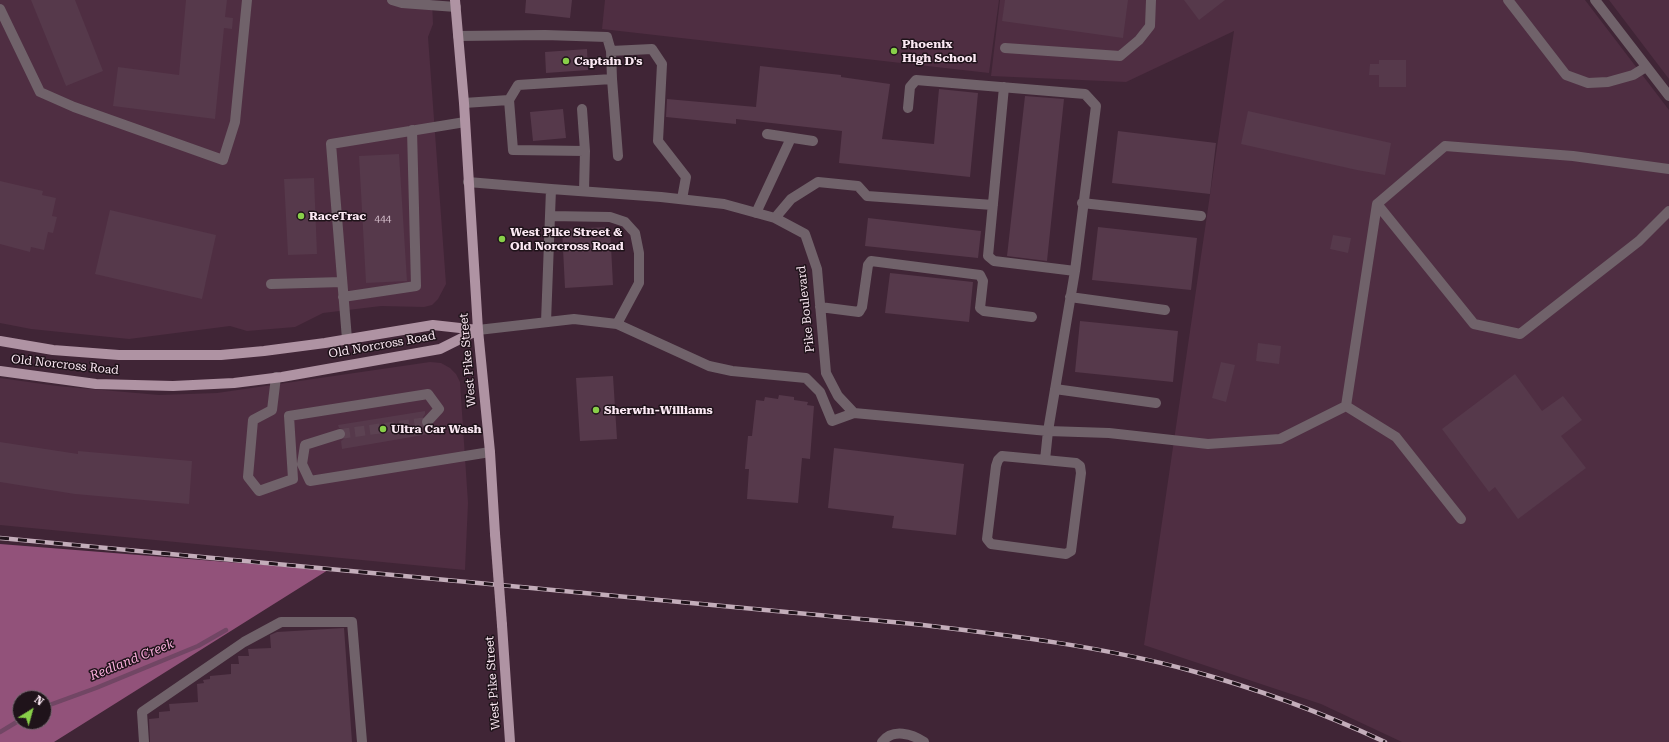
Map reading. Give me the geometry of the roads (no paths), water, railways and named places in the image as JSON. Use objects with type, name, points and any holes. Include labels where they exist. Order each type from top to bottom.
[{"type":"main road","name":"West Pike Street","points":[[456,4],[464,103],[478,330],[490,452],[510,742]]},
{"type":"main road","name":"Old Norcross Road","points":[[0,341],[53,350],[119,355],[221,355],[264,351],[433,325],[478,330]]},
{"type":"main road","name":"Old Norcross Road","points":[[0,371],[104,385],[173,386],[234,383],[276,378],[440,349],[478,330]]},
{"type":"street","points":[[0,9],[40,92],[222,160],[235,122],[247,0]]},
{"type":"street","points":[[392,0],[402,3],[456,4]]},
{"type":"street","points":[[1004,48],[1120,56],[1139,40],[1150,26],[1151,0]]},
{"type":"street","points":[[1508,0],[1566,75],[1588,83],[1608,82],[1633,76],[1646,67]]},
{"type":"street","points":[[1595,0],[1669,96]]},
{"type":"street","points":[[458,36],[545,35],[607,37],[611,51],[618,156]]},
{"type":"street","points":[[611,51],[652,49],[662,64],[658,141],[686,177],[682,199]]},
{"type":"street","points":[[585,151],[513,150],[510,100],[518,85],[612,79]]},
{"type":"street","points":[[908,108],[910,87],[916,80],[1085,94],[1096,106],[1082,203],[1075,271],[1048,431],[1045,460]]},
{"type":"street","points":[[1004,87],[988,256],[994,261],[1075,271]]},
{"type":"street","points":[[464,103],[510,100]]},
{"type":"street","points":[[582,109],[585,151],[584,191]]},
{"type":"street","points":[[347,339],[331,144],[464,122]]},
{"type":"street","points":[[343,298],[416,286],[412,130]]},
{"type":"street","points":[[767,134],[813,141]]},
{"type":"street","points":[[756,213],[791,138]]},
{"type":"street","points":[[1346,406],[1377,204],[1445,146],[1572,156],[1669,169]]},
{"type":"street","name":"Pike Boulevard","points":[[468,182],[682,199],[724,204],[774,218],[806,234],[816,269],[826,373],[838,396],[854,413]]},
{"type":"street","points":[[774,218],[791,200],[818,182],[858,186],[867,196],[993,205]]},
{"type":"street","points":[[546,322],[550,189]]},
{"type":"street","points":[[1082,203],[1201,216]]},
{"type":"street","points":[[1377,204],[1474,324],[1520,334],[1639,241],[1669,211]]},
{"type":"street","points":[[550,216],[610,217],[626,222],[635,233],[639,253],[639,283],[617,324]]},
{"type":"street","points":[[820,307],[859,312],[862,307],[868,265],[871,261],[980,275],[983,281],[980,308],[984,311],[1032,317]]},
{"type":"street","points":[[270,284],[342,282]]},
{"type":"street","points":[[1070,297],[1165,310]]},
{"type":"street","points":[[478,330],[574,319],[617,324],[709,366],[732,371],[806,378],[820,392],[832,421],[854,413],[1048,431],[1109,434],[1208,444],[1280,439],[1346,406]]},
{"type":"street","points":[[272,410],[276,378]]},
{"type":"street","points":[[1055,389],[1156,402]]},
{"type":"street","points":[[289,416],[292,479],[259,491],[248,477],[253,420],[272,410],[289,416],[428,394],[439,409],[427,422]]},
{"type":"street","points":[[1346,406],[1396,437],[1461,519]]},
{"type":"street","points":[[340,434],[305,445],[302,464],[310,481],[490,452]]},
{"type":"street","points":[[1002,456],[1045,460],[1076,463],[1080,466],[1081,473],[1071,551],[1066,554],[991,544],[987,539],[998,460],[1002,456]]},
{"type":"street","points":[[144,742],[142,712],[244,642],[281,622],[352,622],[362,742]]},
{"type":"street","points":[[882,742],[897,733],[915,736],[924,742]]},
{"type":"waterway","name":"Redland Creek","points":[[52,704],[96,688],[198,646],[226,630]]},
{"type":"waterway","name":"Redland Creek","points":[[0,732],[12,725]]},
{"type":"tunnel","points":[[340,434],[427,422]]},
{"type":"railway","points":[[0,538],[914,624],[1054,642],[1158,662],[1217,678],[1290,702],[1385,742]]},
{"type":"place","name":"Phoenix High School","points":[[894,51]]},
{"type":"place","name":"Captain D's","points":[[566,61]]},
{"type":"place","name":"RaceTrac","points":[[301,216]]},
{"type":"place","name":"West Pike Street & Old Norcross Road","points":[[502,239]]},
{"type":"place","name":"Sherwin-Williams","points":[[596,410]]},
{"type":"place","name":"Ultra Car Wash","points":[[383,429]]}]
